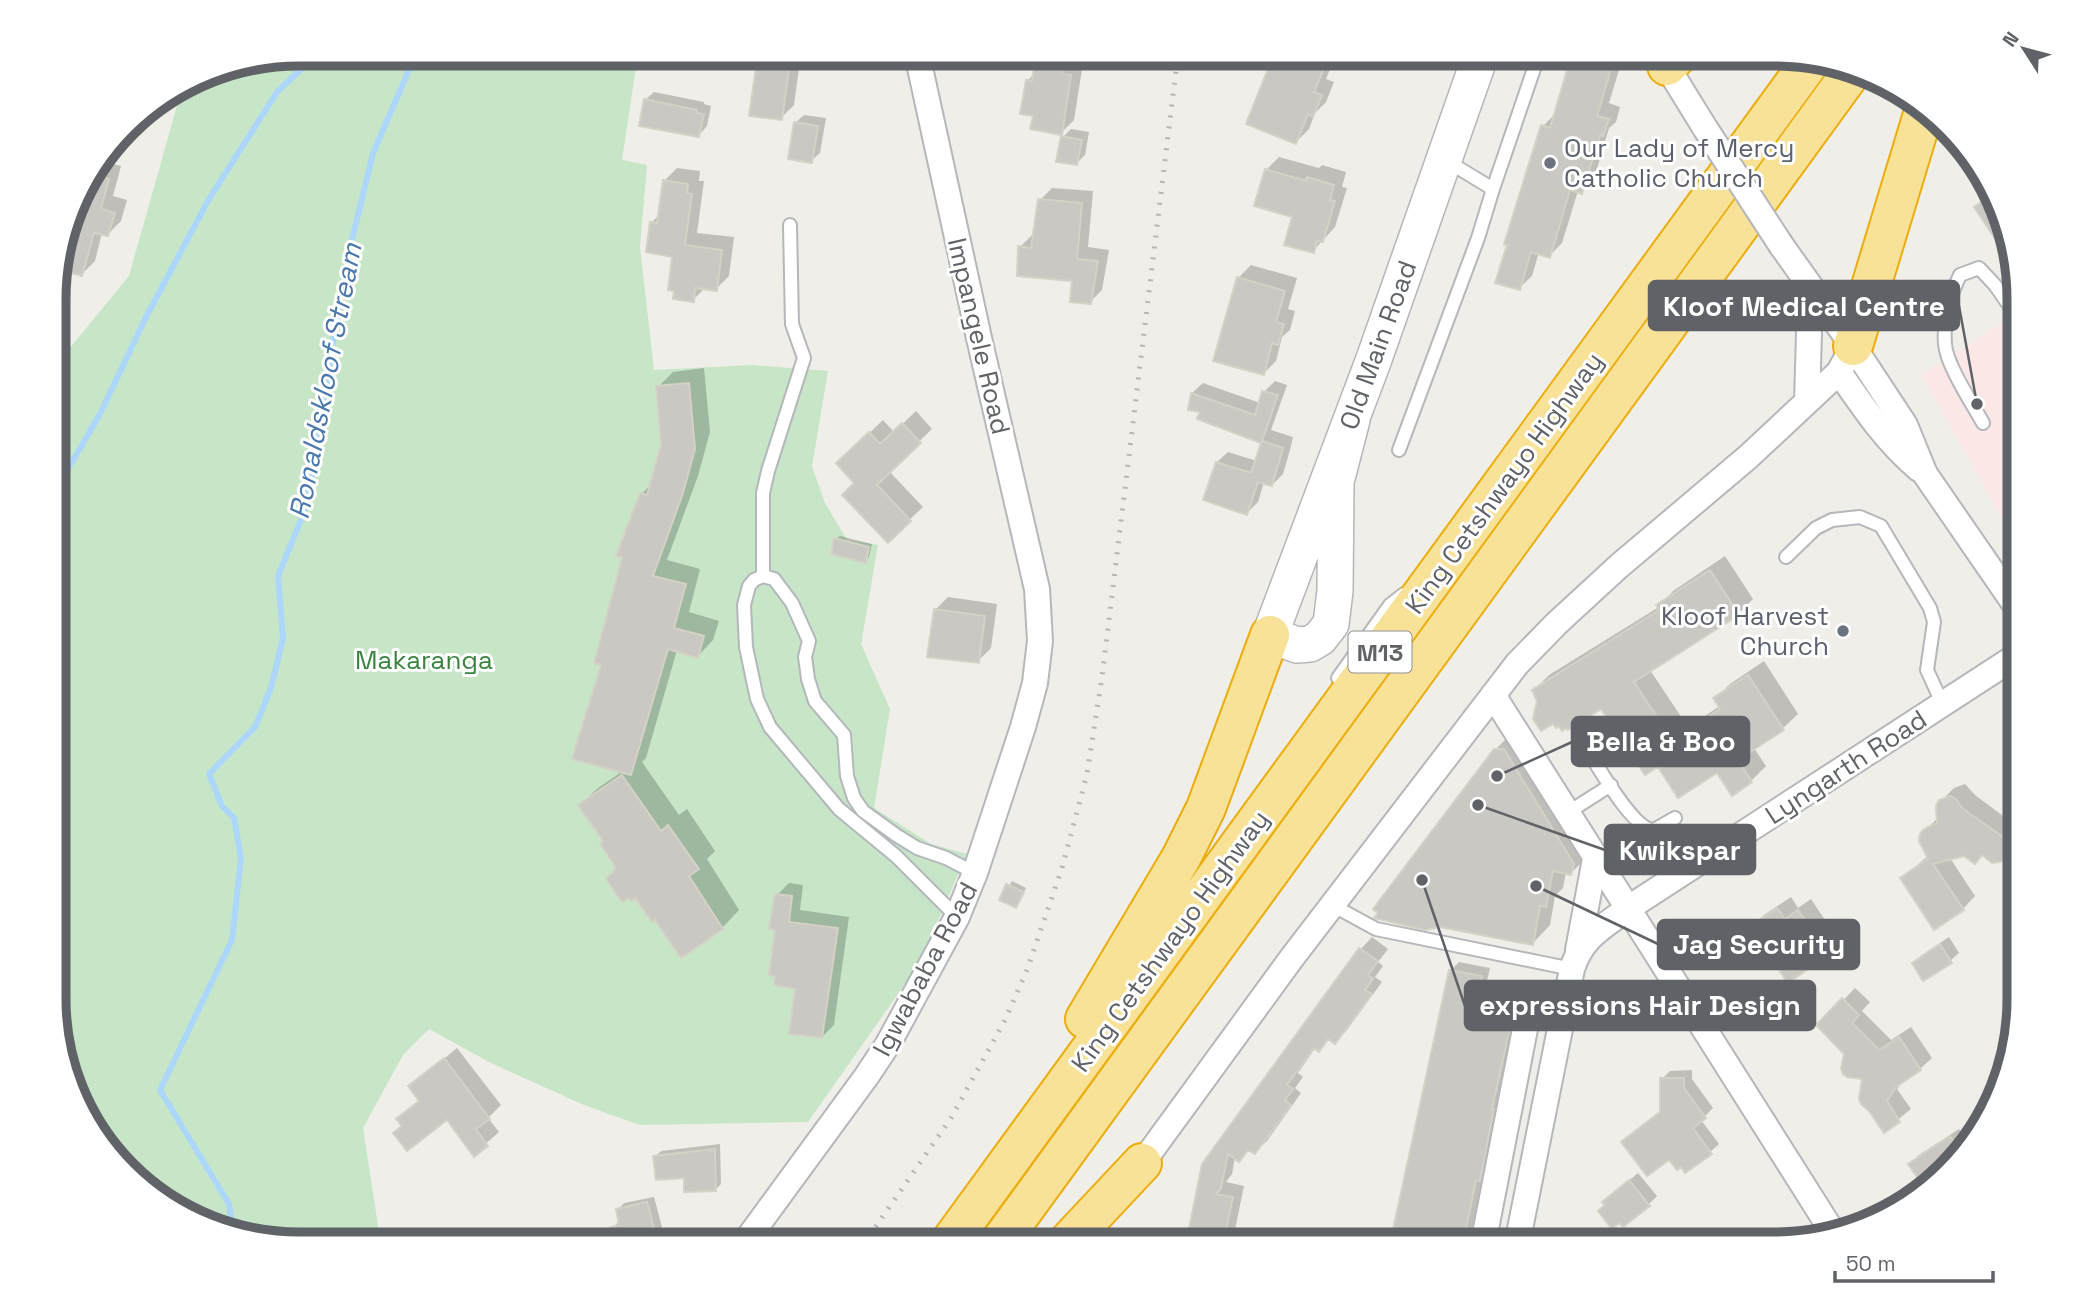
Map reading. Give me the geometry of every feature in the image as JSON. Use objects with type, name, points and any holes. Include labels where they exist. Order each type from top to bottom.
[{"type":"highway","name":"King Cetshwayo Highway","points":[[956,1232],[1805,68]]},
{"type":"highway","name":"King Cetshwayo Highway","points":[[1007,1232],[1847,78]]},
{"type":"highway","points":[[1846,359],[1921,120]]},
{"type":"highway","points":[[955,1232],[1181,858],[1214,787],[1270,635]]},
{"type":"highway","points":[[1077,1232],[1142,1163]]},
{"type":"street","name":"Impangele Road","points":[[920,66],[979,338],[1032,559],[1041,617]]},
{"type":"street","name":"Old Main Road","points":[[1270,635],[1352,419],[1477,66]]},
{"type":"street","points":[[1672,66],[1705,128],[1803,277],[1846,359],[1905,425],[1925,474],[2006,592]]},
{"type":"street","points":[[1803,277],[1809,334],[1807,402]]},
{"type":"street","points":[[1098,1232],[1142,1163],[1332,905],[1517,664],[1619,566],[1748,457],[1807,402],[1846,359]]},
{"type":"street","points":[[1270,635],[1297,645],[1310,644],[1320,638],[1331,624],[1335,591],[1336,482],[1352,419]]},
{"type":"street","name":"Igwababa Road","points":[[753,1232],[888,1044],[957,917],[975,873],[1032,694],[1041,617]]},
{"type":"street","name":"Lyngarth Road","points":[[1575,959],[1600,929],[1627,909],[2006,663]]},
{"type":"street","points":[[1493,695],[1829,1226]]},
{"type":"street","points":[[1519,1232],[1595,859]]},
{"type":"street","points":[[1485,1232],[1525,1029]]},
{"type":"lane","points":[[1399,450],[1473,250],[1535,66]]},
{"type":"lane","points":[[1444,159],[1493,189]]},
{"type":"lane","points":[[763,576],[763,493],[804,358],[792,324],[790,225]]},
{"type":"lane","points":[[1983,423],[1962,386],[1945,346],[1949,300],[1960,275],[1979,268],[2006,301]]},
{"type":"lane","points":[[1786,557],[1816,528],[1832,520],[1860,517],[1881,526],[1930,608],[1934,622],[1927,670],[1943,705]]},
{"type":"lane","points":[[1332,686],[1390,605],[1447,561]]},
{"type":"lane","points":[[957,917],[896,856],[839,808],[770,727],[757,699],[746,647],[744,605],[754,580],[763,576],[774,579],[792,603],[809,641],[805,657],[815,701],[844,735],[847,776],[854,798],[863,811],[916,848],[946,858],[975,873]]},
{"type":"lane","points":[[1309,749],[1323,711]]},
{"type":"lane","points":[[1581,740],[1632,815],[1648,830],[1654,830],[1675,818]]},
{"type":"lane","points":[[1567,813],[1611,785]]},
{"type":"lane","points":[[854,821],[863,811]]},
{"type":"lane","points":[[1332,905],[1376,929],[1575,959]]},
{"type":"shaded area","points":[[2006,321],[2006,525],[1921,375]]},
{"type":"green space","name":"Makaranga","points":[[300,66],[636,66],[622,160],[647,165],[640,247],[654,370],[752,365],[828,371],[812,466],[825,503],[847,540],[878,545],[861,644],[890,709],[874,808],[931,844],[967,854],[919,964],[808,1122],[640,1125],[584,1105],[491,1063],[429,1029],[403,1055],[363,1128],[379,1232],[269,1231],[239,1225],[197,1208],[170,1193],[135,1164],[115,1141],[91,1102],[74,1060],[66,999],[66,353],[129,276],[178,101],[225,79],[269,68]]},
{"type":"building","points":[[756,66],[789,66],[782,120],[749,116]]},
{"type":"building","points":[[1034,66],[1063,66],[1062,74],[1071,75],[1062,135],[1030,129],[1033,116],[1020,114],[1026,80],[1032,81]]},
{"type":"building","points":[[1269,66],[1325,66],[1314,92],[1322,95],[1313,117],[1308,114],[1296,144],[1246,124]]},
{"type":"building","points":[[1568,66],[1601,66],[1611,69],[1597,116],[1609,119],[1603,136],[1600,135],[1582,194],[1570,190],[1550,258],[1531,252],[1520,290],[1495,283],[1507,245],[1504,244],[1541,125],[1550,128]]},
{"type":"building","points":[[644,99],[697,110],[696,113],[704,114],[699,137],[639,126]]},
{"type":"building","points":[[794,122],[818,126],[812,163],[788,159]]},
{"type":"building","points":[[1061,136],[1082,140],[1077,165],[1056,162]]},
{"type":"building","points":[[1265,169],[1306,181],[1307,177],[1334,185],[1330,200],[1335,201],[1323,242],[1317,241],[1314,253],[1284,245],[1292,217],[1254,206]]},
{"type":"building","points":[[102,177],[109,179],[101,209],[115,213],[108,236],[94,233],[82,276],[68,272],[68,269],[84,210]]},
{"type":"building","points":[[663,180],[688,184],[687,193],[692,194],[685,245],[722,250],[717,291],[695,288],[694,302],[673,299],[674,291],[668,290],[672,257],[646,252],[650,222],[657,223]]},
{"type":"building","points":[[1038,199],[1082,203],[1077,259],[1098,261],[1091,304],[1070,302],[1072,281],[1017,276],[1018,246],[1031,248]]},
{"type":"building","points":[[1984,200],[2001,247],[1974,207]]},
{"type":"building","points":[[1237,277],[1285,291],[1276,322],[1284,324],[1278,345],[1272,343],[1264,375],[1213,361]]},
{"type":"building","points":[[689,383],[695,449],[683,493],[653,576],[686,584],[674,628],[704,636],[698,658],[668,649],[631,775],[572,759],[601,665],[594,663],[622,558],[616,556],[640,493],[647,495],[661,445],[656,386]]},
{"type":"building","points":[[1262,391],[1278,395],[1262,441],[1283,448],[1272,486],[1258,482],[1247,515],[1203,500],[1216,462],[1251,473],[1261,443],[1197,419],[1200,412],[1188,410],[1191,393],[1255,415]]},
{"type":"building","points":[[902,423],[921,443],[877,485],[911,521],[888,543],[842,495],[854,483],[836,463],[869,432],[880,444]]},
{"type":"building","points":[[834,538],[869,547],[866,563],[831,554]]},
{"type":"building","points":[[1710,570],[1739,615],[1634,682],[1672,740],[1720,709],[1713,698],[1748,675],[1784,730],[1738,760],[1752,782],[1732,796],[1717,773],[1678,798],[1658,767],[1645,775],[1601,709],[1568,730],[1566,728],[1562,731],[1559,726],[1556,728],[1553,724],[1541,731],[1533,719],[1537,701],[1532,690],[1659,610],[1656,605]]},
{"type":"building","points":[[934,609],[985,616],[979,663],[927,657]]},
{"type":"building","points":[[1494,749],[1504,749],[1574,864],[1571,875],[1553,871],[1546,907],[1540,906],[1533,945],[1440,927],[1425,930],[1374,918],[1378,913],[1373,909]]},
{"type":"building","points":[[622,775],[661,831],[668,825],[699,869],[689,876],[723,929],[681,958],[655,920],[652,922],[635,898],[622,902],[606,879],[616,868],[600,844],[603,841],[578,805]]},
{"type":"building","points":[[1951,796],[1962,808],[2003,837],[2006,842],[2006,857],[2000,862],[1992,863],[1982,855],[1975,864],[1964,856],[1933,864],[1964,910],[1934,930],[1900,878],[1928,859],[1919,841],[1920,834],[1937,823],[1936,806],[1939,800]]},
{"type":"building","points":[[1006,884],[1024,892],[1016,908],[999,900]]},
{"type":"building","points":[[775,894],[792,896],[789,922],[838,928],[822,1038],[789,1034],[795,989],[774,985],[775,976],[769,975],[775,930],[769,929]]},
{"type":"building","points":[[1777,908],[1785,919],[1798,910],[1817,940],[1814,942],[1824,958],[1788,983],[1749,927]]},
{"type":"building","points":[[1940,944],[1952,963],[1923,981],[1912,963]]},
{"type":"building","points":[[1359,948],[1378,961],[1368,975],[1373,979],[1365,990],[1372,994],[1335,1044],[1328,1039],[1319,1052],[1314,1048],[1287,1085],[1293,1089],[1285,1100],[1291,1105],[1255,1154],[1248,1150],[1239,1162],[1228,1154],[1221,1188],[1216,1194],[1233,1197],[1226,1232],[1188,1232],[1202,1164]]},
{"type":"building","points":[[1449,970],[1482,976],[1479,990],[1485,991],[1482,1006],[1516,1013],[1508,1036],[1492,1109],[1480,1181],[1476,1180],[1465,1232],[1437,1229],[1436,1232],[1393,1232]]},
{"type":"building","points":[[1842,998],[1859,1015],[1852,1023],[1879,1050],[1899,1037],[1921,1070],[1896,1087],[1887,1101],[1900,1122],[1884,1133],[1861,1104],[1859,1099],[1862,1079],[1843,1074],[1841,1069],[1844,1054],[1816,1025]]},
{"type":"building","points":[[444,1058],[490,1119],[476,1129],[488,1146],[474,1157],[447,1120],[407,1151],[393,1133],[402,1126],[396,1119],[419,1101],[408,1086]]},
{"type":"building","points":[[1660,1078],[1684,1078],[1684,1088],[1706,1118],[1693,1128],[1712,1154],[1685,1173],[1681,1167],[1677,1170],[1669,1160],[1647,1176],[1621,1142],[1660,1112]]},
{"type":"building","points":[[1950,1136],[1956,1144],[1938,1164],[1917,1177],[1908,1164]]},
{"type":"building","points":[[715,1149],[716,1191],[684,1192],[684,1178],[656,1180],[653,1156]]},
{"type":"building","points":[[1629,1180],[1650,1206],[1623,1227],[1619,1223],[1612,1229],[1598,1211],[1605,1205],[1602,1202]]},
{"type":"building","points":[[647,1202],[655,1232],[610,1232],[609,1228],[619,1225],[616,1209]]},
{"type":"waterway","points":[[66,473],[101,412],[146,317],[209,199],[277,92],[304,66]]},
{"type":"waterway","name":"Ronaldskloof Stream","points":[[232,1222],[229,1204],[160,1090],[232,940],[241,858],[234,818],[222,806],[209,774],[255,727],[271,688],[283,638],[278,576],[307,505],[344,273],[373,153],[411,66]]},
{"type":"railway","points":[[872,1232],[951,1118],[1005,1020],[1027,970],[1062,868],[1087,774],[1102,677],[1177,66]]},
{"type":"place","name":"Our Lady of Mercy Catholic Church","points":[[1550,163]]},
{"type":"place","name":"Kloof Medical Centre","points":[[1977,404]]},
{"type":"place","name":"Kloof Harvest Church","points":[[1843,631]]},
{"type":"place","name":"Bella & Boo","points":[[1497,776]]},
{"type":"place","name":"Kwikspar","points":[[1478,805]]},
{"type":"place","name":"expressions Hair Design","points":[[1422,880]]},
{"type":"place","name":"Jag Security","points":[[1536,886]]}]
